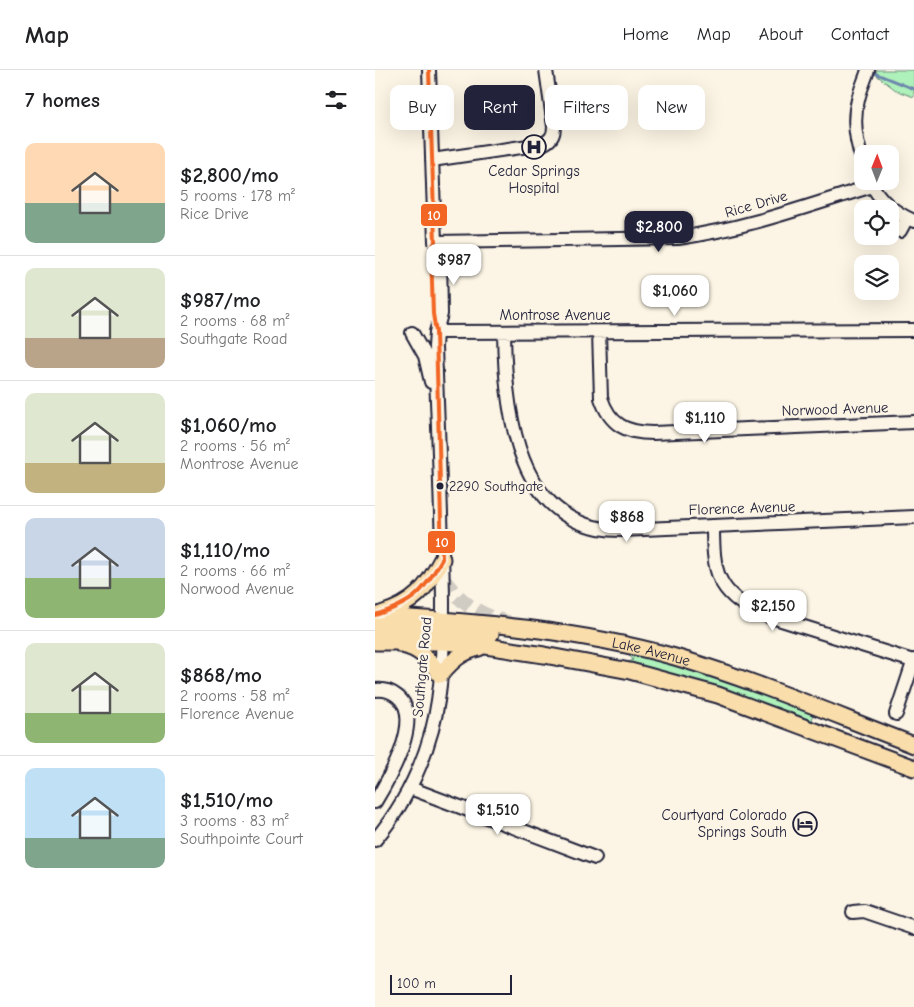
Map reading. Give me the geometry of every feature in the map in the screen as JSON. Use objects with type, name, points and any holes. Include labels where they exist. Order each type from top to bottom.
[{"type":"main road","points":[[375,616],[395,609],[416,596],[428,584],[443,559]]},
{"type":"main road","name":"Lake Avenue","points":[[375,616],[443,630],[488,647],[553,656],[613,668],[718,695],[914,768]]},
{"type":"main road","name":"Lake Avenue","points":[[381,642],[443,630],[530,628],[627,646],[675,657],[775,691],[914,745]]},
{"type":"main road","points":[[375,629],[443,630]]},
{"type":"main road","points":[[381,642],[406,646],[423,654],[431,661],[440,675],[459,656],[473,649],[488,647]]},
{"type":"street","name":"Southgate Road","points":[[375,840],[390,821],[411,788],[420,766],[433,728],[440,675],[443,630],[443,559],[436,332],[433,314],[431,251],[435,242],[429,70]]},
{"type":"street","points":[[432,160],[547,142],[554,132],[554,127],[546,70]]},
{"type":"street","points":[[859,145],[855,124],[858,99],[867,73]]},
{"type":"street","name":"Rice Drive","points":[[435,242],[678,238],[715,232],[760,220],[854,190]]},
{"type":"street","points":[[876,190],[886,204],[910,219],[900,231]]},
{"type":"street","name":"Montrose Avenue","points":[[436,332],[914,330]]},
{"type":"street","name":"Florence Avenue","points":[[504,332],[507,393],[517,440],[531,478],[550,504],[568,517],[579,522],[610,530],[914,517]]},
{"type":"street","name":"Norwood Avenue","points":[[599,332],[601,398],[609,416],[615,422],[632,431],[653,433],[914,422]]},
{"type":"street","points":[[412,333],[425,356],[437,411]]},
{"type":"street","points":[[713,526],[713,551],[717,572],[727,590],[741,604],[759,613],[914,661],[896,714]]},
{"type":"street","points":[[375,690],[386,691],[400,698],[409,716],[402,744],[379,788],[375,802]]},
{"type":"street","points":[[411,788],[595,858]]},
{"type":"street","points":[[853,912],[864,911],[914,928]]},
{"type":"green space","points":[[877,70],[914,70],[914,97],[897,91],[875,74]]},
{"type":"green space","points":[[628,653],[699,673],[790,705],[813,714],[812,722],[752,701],[626,663],[633,660]]},
{"type":"waterway","points":[[872,72],[914,89]]},
{"type":"tunnel","points":[[443,579],[457,596],[471,607],[488,616],[509,623]]},
{"type":"transit line","name":"10","points":[[375,615],[399,606],[416,595],[429,580],[442,559],[436,332],[433,314],[431,251],[435,242],[429,70]]},
{"type":"place","name":"Cedar Springs Hospital","points":[[534,147]]},
{"type":"place","name":"2290 Southgate","points":[[440,486]]},
{"type":"place","name":"Courtyard Colorado Springs South","points":[[805,824]]}]
